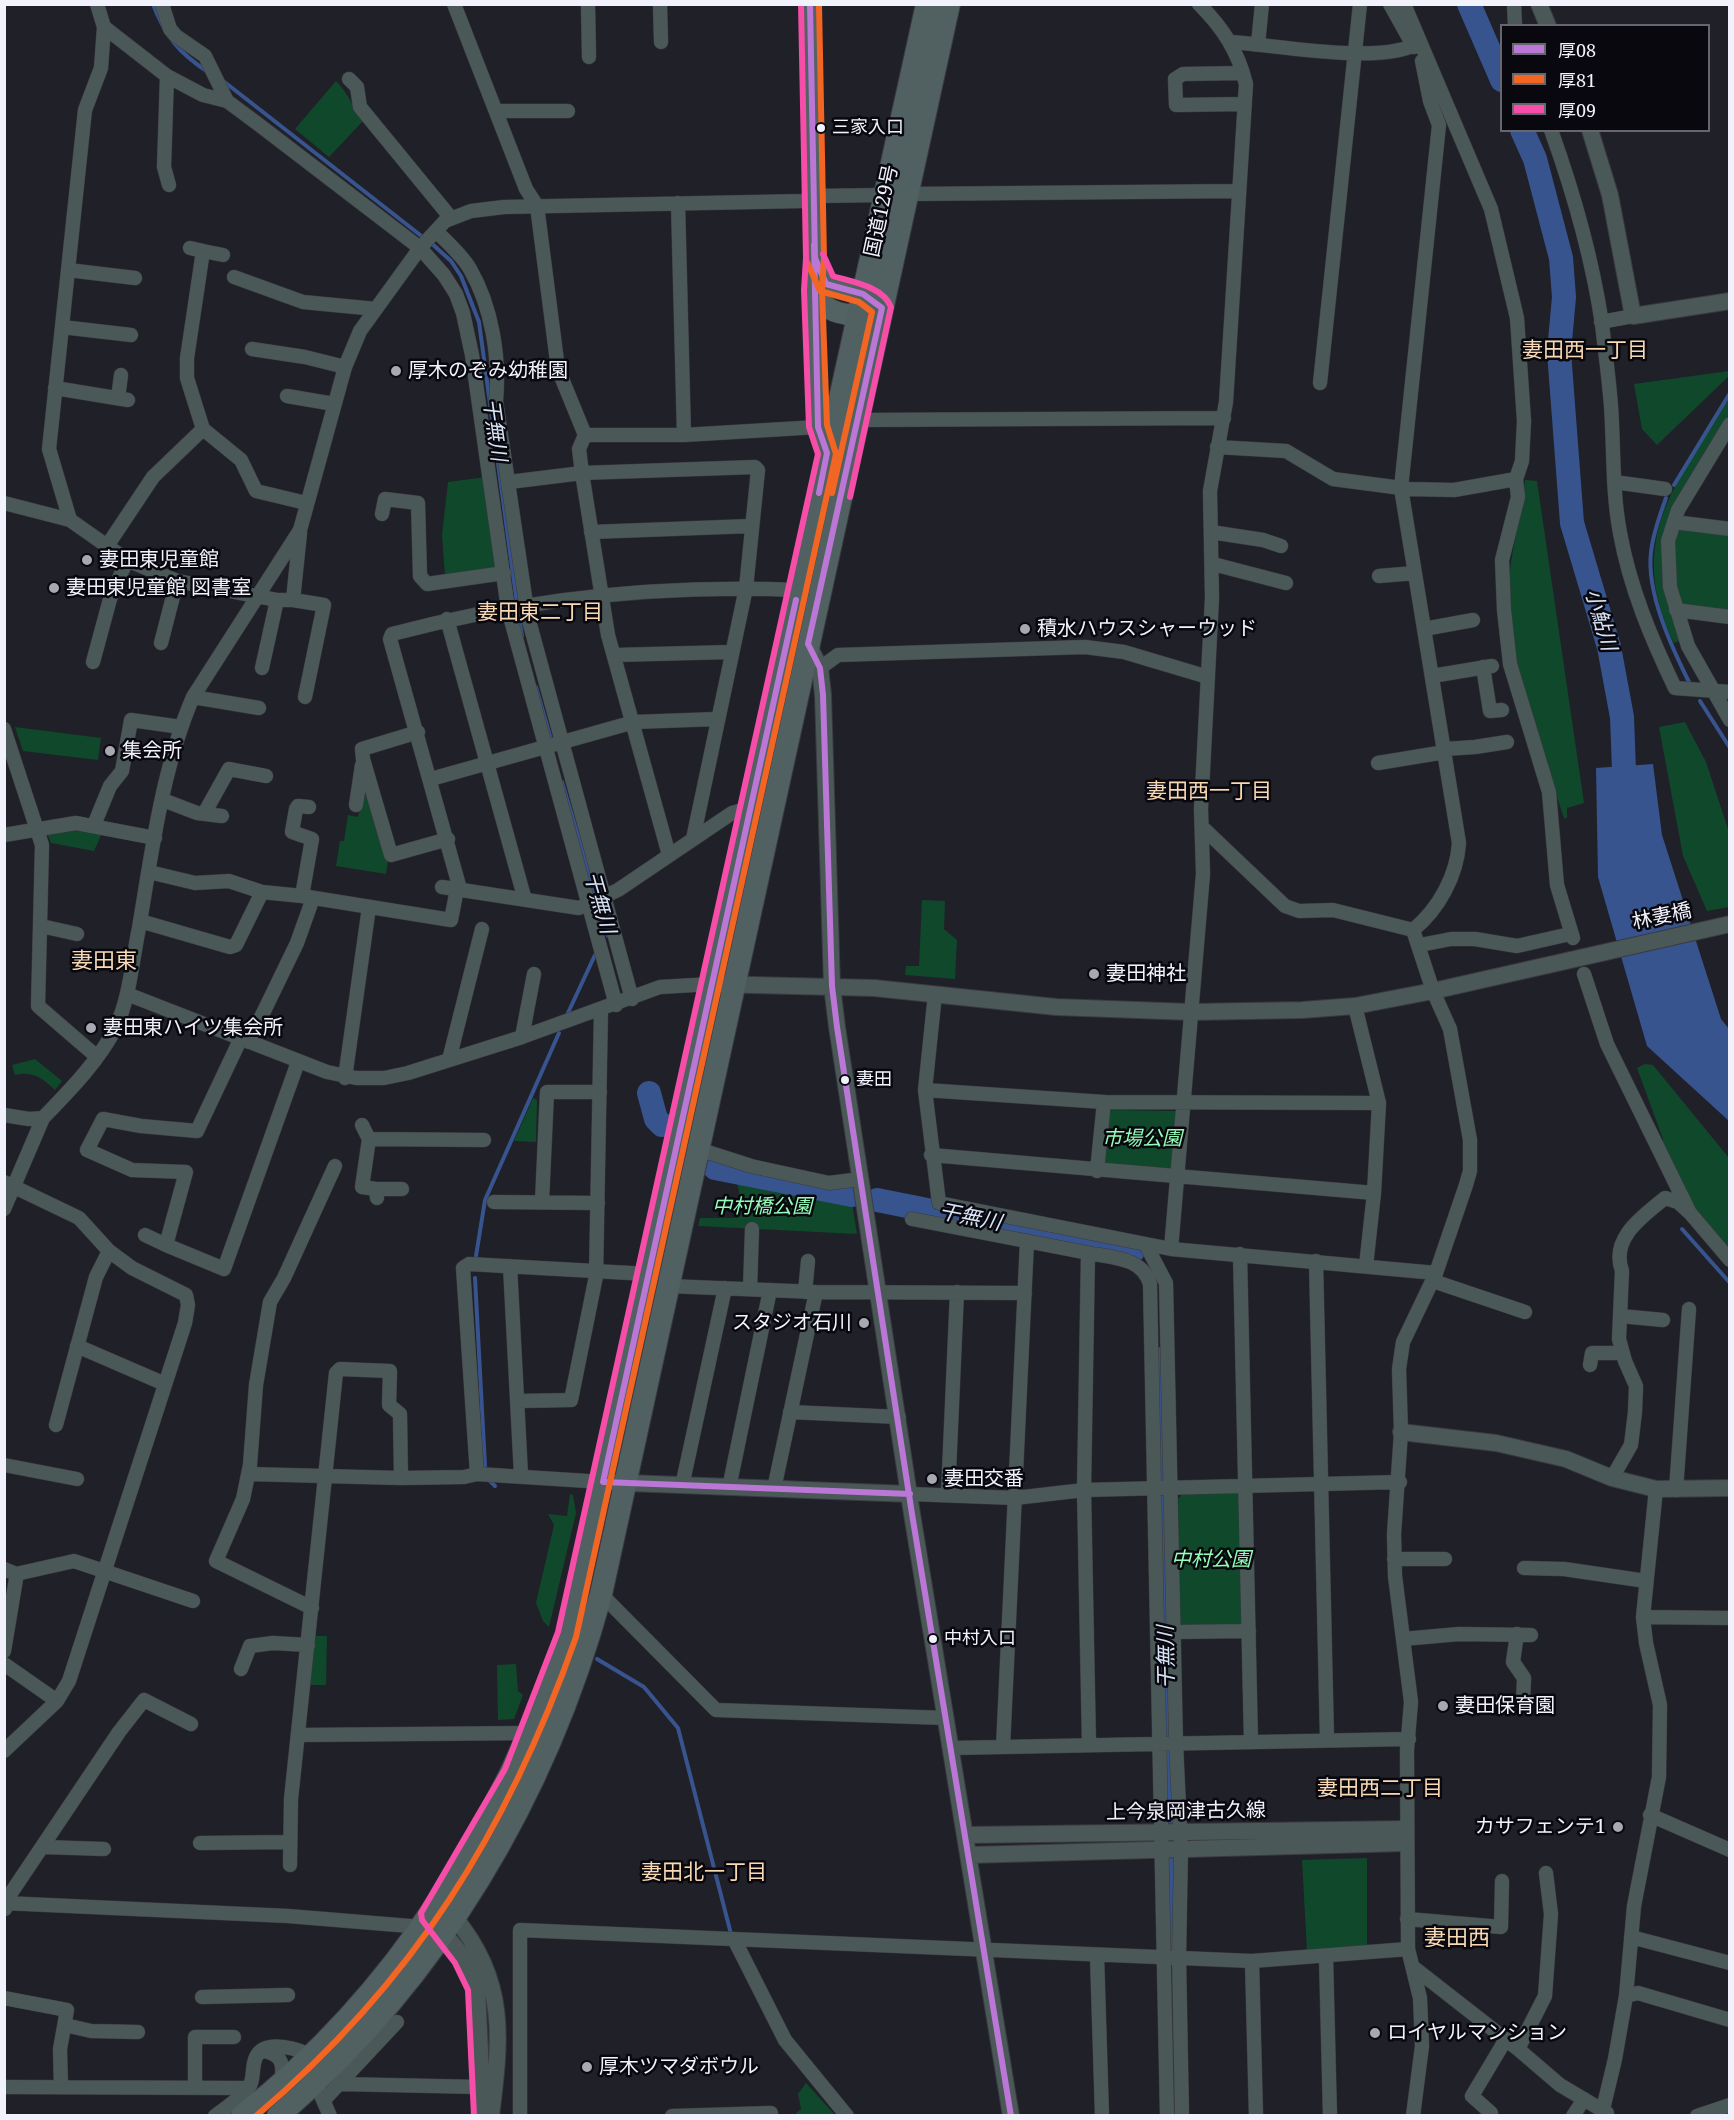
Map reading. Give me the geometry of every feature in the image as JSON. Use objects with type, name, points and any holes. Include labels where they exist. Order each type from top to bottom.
[{"type":"highway","name":"国道129号","points":[[242,2115],[313,2056],[381,1980],[426,1921],[513,1773],[567,1635],[648,1274],[808,644],[858,420],[882,308],[896,194],[927,4]]},
{"type":"highway","name":"国道129号","points":[[278,2115],[319,2092],[449,1926],[506,1834],[534,1782],[572,1690],[601,1594],[698,1149],[750,808],[827,453],[861,305],[896,194],[949,4]]},
{"type":"main road","points":[[810,4],[815,258],[813,290],[818,427],[827,453]]},
{"type":"main road","points":[[815,258],[826,284],[861,305]]},
{"type":"main road","points":[[813,290],[821,305],[829,309],[861,305],[882,308]]},
{"type":"street","points":[[70,520],[49,449],[85,110],[101,68],[104,27],[97,4]]},
{"type":"street","points":[[162,4],[170,29],[176,36],[205,56],[225,98]]},
{"type":"street","points":[[454,4],[526,189],[537,206],[558,369],[585,435],[579,449],[600,595],[614,655],[669,855]]},
{"type":"street","points":[[588,4],[593,50]]},
{"type":"street","points":[[660,4],[661,42]]},
{"type":"street","points":[[1171,1249],[1203,874],[1201,809],[1212,564],[1210,491],[1224,418],[1246,84],[1230,42],[1217,22],[1199,4]]},
{"type":"street","points":[[1258,44],[1262,4]]},
{"type":"street","points":[[1320,383],[1360,4]]},
{"type":"street","points":[[1390,4],[1417,45],[1491,209],[1510,285],[1522,369],[1524,421],[1522,461],[1516,479],[1518,497],[1502,560],[1510,664],[1549,792],[1557,885],[1572,936],[1517,946],[1475,939],[1451,939],[1420,945]]},
{"type":"street","points":[[1404,4],[1439,125],[1401,488],[1459,843],[1458,859],[1448,885],[1427,918],[1413,930]]},
{"type":"street","points":[[1514,4],[1515,24]]},
{"type":"street","points":[[1539,4],[1547,24]]},
{"type":"street","points":[[104,27],[167,76],[203,95],[225,98],[470,268],[489,312],[498,379],[496,401],[509,482],[518,608]]},
{"type":"street","points":[[1230,42],[1354,53],[1394,52],[1417,45]]},
{"type":"street","points":[[1243,73],[1183,74],[1175,79],[1176,105],[1245,104]]},
{"type":"street","points":[[167,76],[164,167],[169,185]]},
{"type":"street","points":[[349,79],[357,87],[360,107],[451,218]]},
{"type":"street","points":[[496,111],[568,111]]},
{"type":"street","points":[[1552,132],[1570,181],[1586,241],[1601,322],[1611,403],[1614,482],[1620,534],[1636,595],[1652,641],[1675,688],[1730,693]]},
{"type":"street","points":[[1591,132],[1610,195],[1633,316]]},
{"type":"street","points":[[293,600],[300,530],[306,503],[345,367],[360,331],[428,240],[451,218],[486,208],[804,201],[813,196],[1239,191]]},
{"type":"street","points":[[678,203],[684,435]]},
{"type":"street","points":[[428,240],[464,313],[504,573],[518,608],[596,901],[616,1005]]},
{"type":"street","points":[[223,255],[196,250],[187,378],[203,429],[241,460],[256,491],[306,503]]},
{"type":"street","points":[[68,270],[135,278]]},
{"type":"street","points":[[234,277],[303,302],[376,309]]},
{"type":"street","points":[[1601,322],[1730,301]]},
{"type":"street","points":[[62,327],[132,335]]},
{"type":"street","points":[[252,349],[279,358],[345,367]]},
{"type":"street","points":[[55,388],[123,399],[121,375]]},
{"type":"street","points":[[287,396],[334,404]]},
{"type":"street","points":[[858,420],[1224,418]]},
{"type":"street","points":[[1730,424],[1674,522],[1668,541],[1670,587],[1688,646],[1730,720]]},
{"type":"street","points":[[585,435],[684,435],[818,427]]},
{"type":"street","points":[[107,546],[153,477],[203,429]]},
{"type":"street","points":[[1217,447],[1286,451],[1333,479],[1401,488],[1454,490],[1516,479]]},
{"type":"street","points":[[1714,450],[1730,452]]},
{"type":"street","points":[[509,482],[582,473],[754,467],[758,470],[746,588],[693,839]]},
{"type":"street","points":[[1614,482],[1665,489]]},
{"type":"street","points":[[382,514],[386,494],[418,503],[426,522],[417,572],[426,584],[504,573]]},
{"type":"street","points":[[4,503],[70,520],[127,560],[177,581],[277,600],[324,605],[305,697]]},
{"type":"street","points":[[1674,522],[1730,529]]},
{"type":"street","points":[[591,532],[751,526]]},
{"type":"street","points":[[4,1209],[9,1184],[43,1118],[96,1056],[115,1029],[127,994],[163,800],[181,727],[193,698],[300,530]]},
{"type":"street","points":[[1212,532],[1263,540],[1281,546]]},
{"type":"street","points":[[93,662],[110,599],[127,560]]},
{"type":"street","points":[[1212,564],[1286,583]]},
{"type":"street","points":[[1379,576],[1415,573]]},
{"type":"street","points":[[167,636],[177,581]]},
{"type":"street","points":[[149,872],[195,883],[230,881],[262,892],[451,920],[459,889],[448,839],[390,639],[392,634],[447,619],[600,595],[746,588],[798,590]]},
{"type":"street","points":[[260,659],[277,600]]},
{"type":"street","points":[[1676,610],[1730,617]]},
{"type":"street","points":[[447,619],[525,900]]},
{"type":"street","points":[[1424,629],[1473,620]]},
{"type":"street","points":[[808,644],[820,668],[832,986],[910,1494],[1011,2115]]},
{"type":"street","points":[[820,668],[838,655],[1085,647],[1124,652],[1208,677]]},
{"type":"street","points":[[614,655],[731,652]]},
{"type":"street","points":[[1432,676],[1487,667],[1490,711]]},
{"type":"street","points":[[193,698],[259,708]]},
{"type":"street","points":[[431,779],[634,722],[717,719]]},
{"type":"street","points":[[94,825],[110,786],[122,771],[131,720],[181,727]]},
{"type":"street","points":[[4,729],[42,845],[38,1006],[96,1056]]},
{"type":"street","points":[[418,732],[362,749],[363,759],[391,855],[448,839]]},
{"type":"street","points":[[1378,764],[1444,750],[1508,742]]},
{"type":"street","points":[[356,805],[363,759]]},
{"type":"street","points":[[205,812],[229,769],[249,769],[266,776]]},
{"type":"street","points":[[163,800],[196,813],[205,812],[222,816]]},
{"type":"street","points":[[166,1245],[186,1172],[132,1170],[87,1150],[103,1119],[141,1126],[197,1131],[297,943],[308,897],[312,839],[292,832],[302,804]]},
{"type":"street","points":[[442,887],[579,908],[596,901],[732,813],[750,808]]},
{"type":"street","points":[[4,836],[76,823],[155,838]]},
{"type":"street","points":[[1202,827],[1285,906],[1299,911],[1333,910],[1413,930]]},
{"type":"street","points":[[140,921],[230,947],[236,945],[262,892]]},
{"type":"street","points":[[596,901],[632,999]]},
{"type":"street","points":[[345,1078],[369,907]]},
{"type":"street","name":"林妻橋","points":[[723,984],[832,986],[1056,1007],[1191,1012],[1302,1010],[1355,1006],[1433,991],[1730,924]]},
{"type":"street","points":[[40,926],[78,934]]},
{"type":"street","points":[[449,1060],[471,991],[482,928]]},
{"type":"street","points":[[1413,930],[1420,945],[1433,991],[1450,1029],[1471,1156],[1466,1185],[1434,1277],[1403,1342],[1399,1369],[1400,1482],[1394,1559],[1411,1702],[1406,1836],[1407,1919],[1408,1949],[1420,1998],[1422,2046],[1413,2115]]},
{"type":"street","points":[[522,1037],[534,974]]},
{"type":"street","points":[[1584,974],[1607,1044],[1690,1213]]},
{"type":"street","points":[[127,994],[298,1062],[345,1078],[384,1078],[522,1037],[616,1005],[660,987],[723,984]]},
{"type":"street","points":[[935,994],[925,1090],[931,1155],[939,1203],[1171,1249],[1366,1266],[1434,1277],[1525,1312]]},
{"type":"street","points":[[1355,1006],[1379,1103],[1374,1194],[1366,1266]]},
{"type":"street","points":[[519,1401],[571,1400],[595,1270],[601,1010]]},
{"type":"street","points":[[145,1235],[224,1269],[298,1062]]},
{"type":"street","points":[[925,1090],[1104,1102],[1379,1103]]},
{"type":"street","points":[[542,1202],[547,1092],[600,1092]]},
{"type":"street","points":[[1098,1171],[1104,1102]]},
{"type":"street","points":[[4,1115],[29,1119],[43,1118]]},
{"type":"street","points":[[362,1125],[369,1139],[362,1187],[376,1194],[402,1189]]},
{"type":"street","points":[[369,1139],[429,1145],[484,1140]]},
{"type":"street","points":[[698,1149],[751,1167],[829,1183],[861,1179]]},
{"type":"street","points":[[931,1155],[1374,1194]]},
{"type":"street","points":[[312,1608],[216,1561],[243,1498],[248,1474],[256,1385],[270,1302],[284,1278],[335,1166]]},
{"type":"street","points":[[4,1751],[57,1701],[69,1681],[107,1571],[185,1323],[188,1305],[186,1295],[132,1268],[109,1251],[79,1218],[9,1184]]},
{"type":"street","points":[[1612,1478],[1630,1445],[1635,1412],[1636,1386],[1619,1339],[1622,1271],[1619,1263],[1623,1238],[1634,1225],[1665,1198],[1678,1202],[1690,1213],[1730,1260]]},
{"type":"street","points":[[494,1202],[598,1203]]},
{"type":"street","points":[[912,1219],[1134,1263],[1166,1283],[1172,1488],[1173,1632],[1161,1842],[1167,2115]]},
{"type":"street","points":[[750,1289],[752,1229]]},
{"type":"street","points":[[1003,1747],[1027,1241]]},
{"type":"street","points":[[1146,1245],[1152,1274],[1154,1487],[1168,1743],[1181,1832],[1179,1958],[1182,2115]]},
{"type":"street","points":[[56,1425],[96,1277],[109,1251]]},
{"type":"street","points":[[1088,1253],[1084,1490],[1089,1745]]},
{"type":"street","points":[[1240,1254],[1251,1742]]},
{"type":"street","points":[[774,1489],[790,1412],[810,1292],[808,1261]]},
{"type":"street","points":[[1316,1261],[1327,1739]]},
{"type":"street","points":[[477,1474],[463,1268],[469,1264],[648,1274]]},
{"type":"street","points":[[510,1266],[519,1401],[521,1475]]},
{"type":"street","points":[[668,1286],[810,1292],[1025,1293]]},
{"type":"street","points":[[682,1486],[725,1288]]},
{"type":"street","points":[[729,1488],[770,1290]]},
{"type":"street","points":[[948,1494],[957,1292]]},
{"type":"street","points":[[1676,1490],[1689,1309]]},
{"type":"street","points":[[1620,1316],[1663,1320]]},
{"type":"street","points":[[76,1346],[165,1384]]},
{"type":"street","points":[[1590,1365],[1592,1353],[1623,1353]]},
{"type":"street","points":[[290,1865],[291,1799],[336,1372],[340,1369],[390,1371],[389,1405],[400,1414],[401,1478]]},
{"type":"street","points":[[790,1412],[899,1417]]},
{"type":"street","points":[[1401,1431],[1445,1435],[1566,1459],[1612,1478],[1656,1489],[1730,1488]]},
{"type":"street","points":[[4,1465],[29,1476],[77,1479]]},
{"type":"street","points":[[248,1474],[326,1475],[336,1478],[464,1478],[477,1474],[521,1475],[625,1484],[1015,1498],[1084,1490],[1154,1487],[1400,1482]]},
{"type":"street","points":[[1413,1967],[1506,2039],[1560,2085],[1606,2112],[1626,1996],[1631,1937],[1650,1815],[1659,1777],[1660,1705],[1646,1643],[1643,1617],[1656,1489]]},
{"type":"street","points":[[1394,1559],[1445,1559]]},
{"type":"street","points":[[4,1651],[10,1572],[74,1561],[193,1601]]},
{"type":"street","points":[[1524,1568],[1589,1577],[1646,1581]]},
{"type":"street","points":[[601,1594],[716,1710],[946,1718]]},
{"type":"street","points":[[1643,1617],[1730,1618]]},
{"type":"street","points":[[1173,1632],[1249,1631]]},
{"type":"street","points":[[1403,1639],[1459,1634],[1524,1634],[1514,1662],[1524,1678],[1523,1703]]},
{"type":"street","points":[[241,1661],[250,1646],[273,1643],[308,1645]]},
{"type":"street","points":[[4,1664],[57,1701]]},
{"type":"street","points":[[5,1905],[118,1732],[144,1700],[191,1724]]},
{"type":"street","points":[[298,1735],[530,1733]]},
{"type":"street","points":[[951,1748],[1409,1739]]},
{"type":"street","points":[[1650,1815],[1730,1850]]},
{"type":"street","name":"上今泉岡津古久線","points":[[969,1855],[1161,1842],[1181,1832],[1406,1836]]},
{"type":"street","name":"上今泉岡津古久線","points":[[966,1835],[1161,1842],[1181,1850],[1406,1836]]},
{"type":"street","points":[[200,1843],[218,1838],[290,1842]]},
{"type":"street","points":[[44,1847],[104,1848]]},
{"type":"street","points":[[1518,2049],[1545,1996],[1541,1984],[1551,1914],[1546,1873]]},
{"type":"street","points":[[1407,1919],[1501,1927],[1502,1881]]},
{"type":"street","points":[[5,1905],[426,1921],[449,1926],[481,1953],[493,1986],[497,2026],[491,2115]]},
{"type":"street","points":[[449,1926],[477,1988],[483,2115]]},
{"type":"street","points":[[520,2115],[520,1930],[1252,1961],[1408,1949]]},
{"type":"street","points":[[1631,1937],[1730,1963]]},
{"type":"street","points":[[734,1939],[785,2040],[847,2115]]},
{"type":"street","points":[[1097,1955],[1102,2115]]},
{"type":"street","points":[[1326,1957],[1330,2115]]},
{"type":"street","points":[[1252,1961],[1256,2115]]},
{"type":"street","points":[[202,1998],[226,1991],[288,1995]]},
{"type":"street","points":[[1626,1996],[1638,1993],[1730,2020]]},
{"type":"street","points":[[4,1998],[67,2010],[60,2049],[61,2087]]},
{"type":"street","points":[[340,2084],[397,2022]]},
{"type":"street","points":[[218,2023],[218,2037]]},
{"type":"street","points":[[65,2025],[119,2037],[138,2032]]},
{"type":"street","points":[[195,2088],[195,2037],[234,2037]]},
{"type":"street","points":[[1491,2113],[1472,2096],[1506,2039]]},
{"type":"street","points":[[215,2115],[248,2088],[257,2055],[262,2050],[287,2048],[301,2050],[313,2056]]},
{"type":"street","points":[[262,2050],[277,2054],[282,2061],[284,2068],[281,2084]]},
{"type":"street","points":[[4,2087],[144,2084],[195,2088],[248,2088]]},
{"type":"street","points":[[330,2115],[319,2092],[340,2084],[480,2087]]},
{"type":"street","points":[[1573,2115],[1584,2099]]},
{"type":"street","points":[[1697,2115],[1730,2105]]},
{"type":"street","points":[[672,2115],[771,2113]]},
{"type":"green space","points":[[336,81],[363,121],[329,157],[295,129]]},
{"type":"green space","points":[[1729,371],[1729,376],[1657,445],[1642,429],[1634,384]]},
{"type":"green space","points":[[1729,398],[1729,416],[1684,493],[1665,585],[1671,615],[1682,640],[1674,643],[1660,606],[1654,573],[1656,542],[1663,514],[1676,486]]},
{"type":"green space","points":[[486,477],[499,564],[494,569],[445,576],[442,535],[448,482]]},
{"type":"green space","points":[[1525,480],[1537,481],[1584,803],[1567,808],[1567,818],[1564,818],[1528,714],[1514,660],[1510,633],[1508,591]]},
{"type":"green space","points":[[1681,528],[1729,535],[1729,612],[1682,606],[1678,602],[1673,540],[1674,533]]},
{"type":"green space","points":[[1685,722],[1706,762],[1729,832],[1729,907],[1707,911],[1683,856],[1659,727]]},
{"type":"green space","points":[[15,727],[101,738],[98,760],[23,751]]},
{"type":"green space","points":[[363,792],[369,793],[388,861],[386,874],[336,866],[340,841],[344,841],[348,815],[358,817]]},
{"type":"green space","points":[[76,828],[102,833],[94,851],[51,843],[47,834]]},
{"type":"green space","points":[[922,900],[945,901],[944,929],[957,940],[955,979],[905,975],[906,966],[919,966]]},
{"type":"green space","points":[[35,1059],[62,1081],[55,1090],[37,1076],[15,1075],[12,1065]]},
{"type":"green space","points":[[1645,1064],[1653,1065],[1729,1158],[1729,1255],[1696,1214],[1662,1148],[1663,1139],[1637,1068]]},
{"type":"green space","points":[[533,1098],[537,1100],[536,1142],[514,1141]]},
{"type":"green space","name":"市場公園","points":[[1112,1110],[1174,1111],[1178,1114],[1173,1168],[1169,1171],[1108,1165],[1103,1161],[1108,1114]]},
{"type":"green space","name":"中村橋公園","points":[[736,1179],[852,1203],[857,1234],[698,1226],[700,1218],[738,1218],[739,1191]]},
{"type":"green space","name":"中村公園","points":[[1185,1491],[1236,1492],[1241,1498],[1244,1621],[1237,1628],[1185,1627],[1179,1622],[1178,1499]]},
{"type":"green space","points":[[570,1494],[573,1495],[576,1513],[549,1627],[543,1621],[536,1603],[554,1525],[548,1514],[567,1516]]},
{"type":"green space","points":[[313,1636],[327,1636],[326,1685],[308,1685]]},
{"type":"green space","points":[[516,1664],[518,1691],[523,1695],[514,1719],[498,1720],[497,1665]]},
{"type":"green space","points":[[1367,1858],[1367,1947],[1307,1951],[1302,1860]]},
{"type":"green space","points":[[806,2083],[835,2115],[794,2115],[801,2109],[798,2094]]},
{"type":"water","points":[[1653,764],[1662,835],[1721,1019],[1729,1029],[1729,1121],[1647,1046],[1598,877],[1596,768]]},
{"type":"waterway","name":"干無川","points":[[153,4],[174,43],[208,72]]},
{"type":"waterway","name":"小鮎川","points":[[1469,4],[1500,75]]},
{"type":"waterway","name":"干無川","points":[[222,80],[424,238]]},
{"type":"waterway","name":"小鮎川","points":[[1523,132],[1535,159],[1561,258],[1564,297],[1559,352],[1572,523],[1609,647],[1622,717],[1625,797]]},
{"type":"waterway","name":"干無川","points":[[430,242],[451,261],[461,276],[479,322],[517,604]]},
{"type":"waterway","points":[[1674,485],[1730,393]]},
{"type":"waterway","points":[[1666,498],[1652,545],[1652,585],[1668,637],[1690,684]]},
{"type":"waterway","name":"干無川","points":[[518,611],[522,636]]},
{"type":"waterway","name":"干無川","points":[[536,687],[552,743]]},
{"type":"waterway","points":[[1700,701],[1730,748]]},
{"type":"waterway","name":"干無川","points":[[562,782],[596,896]]},
{"type":"waterway","name":"干無川","points":[[598,903],[608,936]]},
{"type":"waterway","points":[[567,1015],[595,955]]},
{"type":"waterway","points":[[476,1256],[485,1200],[559,1033]]},
{"type":"waterway","name":"干無川","points":[[649,1093],[656,1119],[662,1125]]},
{"type":"waterway","name":"干無川","points":[[715,1168],[852,1195]]},
{"type":"waterway","name":"干無川","points":[[877,1200],[1133,1251]]},
{"type":"waterway","points":[[1682,1229],[1730,1283]]},
{"type":"waterway","points":[[475,1278],[485,1466]]},
{"type":"waterway","name":"干無川","points":[[1161,1359],[1162,1474]]},
{"type":"waterway","points":[[489,1480],[495,1486]]},
{"type":"waterway","name":"干無川","points":[[1163,1502],[1170,1812]]},
{"type":"waterway","points":[[597,1659],[644,1687],[678,1728],[731,1934]]},
{"type":"waterway","name":"干無川","points":[[1172,1867],[1174,1945]]},
{"type":"transit line","name":"厚09","points":[[474,2116],[468,1990],[455,1963],[422,1920],[421,1913],[505,1769],[558,1632],[818,454],[809,427],[804,290],[806,258],[801,4]]},
{"type":"transit line","name":"厚08","points":[[810,4],[815,258],[826,284],[863,294],[882,308],[808,644],[820,668],[823,695],[832,986],[912,1514],[1011,2116]]},
{"type":"transit line","name":"厚81","points":[[256,2116],[312,2065],[363,2012],[409,1957],[450,1899],[487,1838],[520,1775],[576,1637],[836,454],[827,425],[822,290],[824,258],[819,4]]},
{"type":"transit line","name":"厚08","points":[[814,245],[818,427],[827,453],[819,493]]},
{"type":"transit line","name":"厚09","points":[[823,254],[833,276],[874,290],[881,294],[891,307],[850,497]]},
{"type":"transit line","name":"厚81","points":[[807,262],[820,291],[859,302],[872,312],[832,493]]},
{"type":"transit line","name":"厚08","points":[[796,600],[603,1482],[910,1494]]},
{"type":"place","name":"三家入口","points":[[821,128]]},
{"type":"place","name":"厚木のぞみ幼稚園","points":[[396,371]]},
{"type":"place","name":"妻田東児童館","points":[[87,560]]},
{"type":"place","name":"妻田東児童館 図書室","points":[[54,588]]},
{"type":"place","name":"積水ハウスシャーウッド","points":[[1025,629]]},
{"type":"place","name":"集会所","points":[[110,751]]},
{"type":"place","name":"妻田神社","points":[[1094,974]]},
{"type":"place","name":"妻田東ハイツ集会所","points":[[91,1028]]},
{"type":"place","name":"妻田","points":[[845,1080]]},
{"type":"place","name":"スタジオ石川","points":[[864,1323]]},
{"type":"place","name":"妻田交番","points":[[932,1479]]},
{"type":"place","name":"中村入口","points":[[933,1639]]},
{"type":"place","name":"妻田保育園","points":[[1443,1706]]},
{"type":"place","name":"カサフェンテ1","points":[[1618,1827]]},
{"type":"place","name":"ロイヤルマンション","points":[[1375,2033]]},
{"type":"place","name":"厚木ツマダボウル","points":[[587,2067]]},
{"type":"district","name":"妻田西一丁目","points":[[1585,351]]},
{"type":"district","name":"妻田東二丁目","points":[[540,613]]},
{"type":"district","name":"妻田西一丁目","points":[[1209,792]]},
{"type":"district","name":"妻田東","points":[[104,962]]},
{"type":"district","name":"妻田西二丁目","points":[[1380,1789]]},
{"type":"district","name":"妻田北一丁目","points":[[704,1873]]},
{"type":"district","name":"妻田西","points":[[1457,1939]]}]
